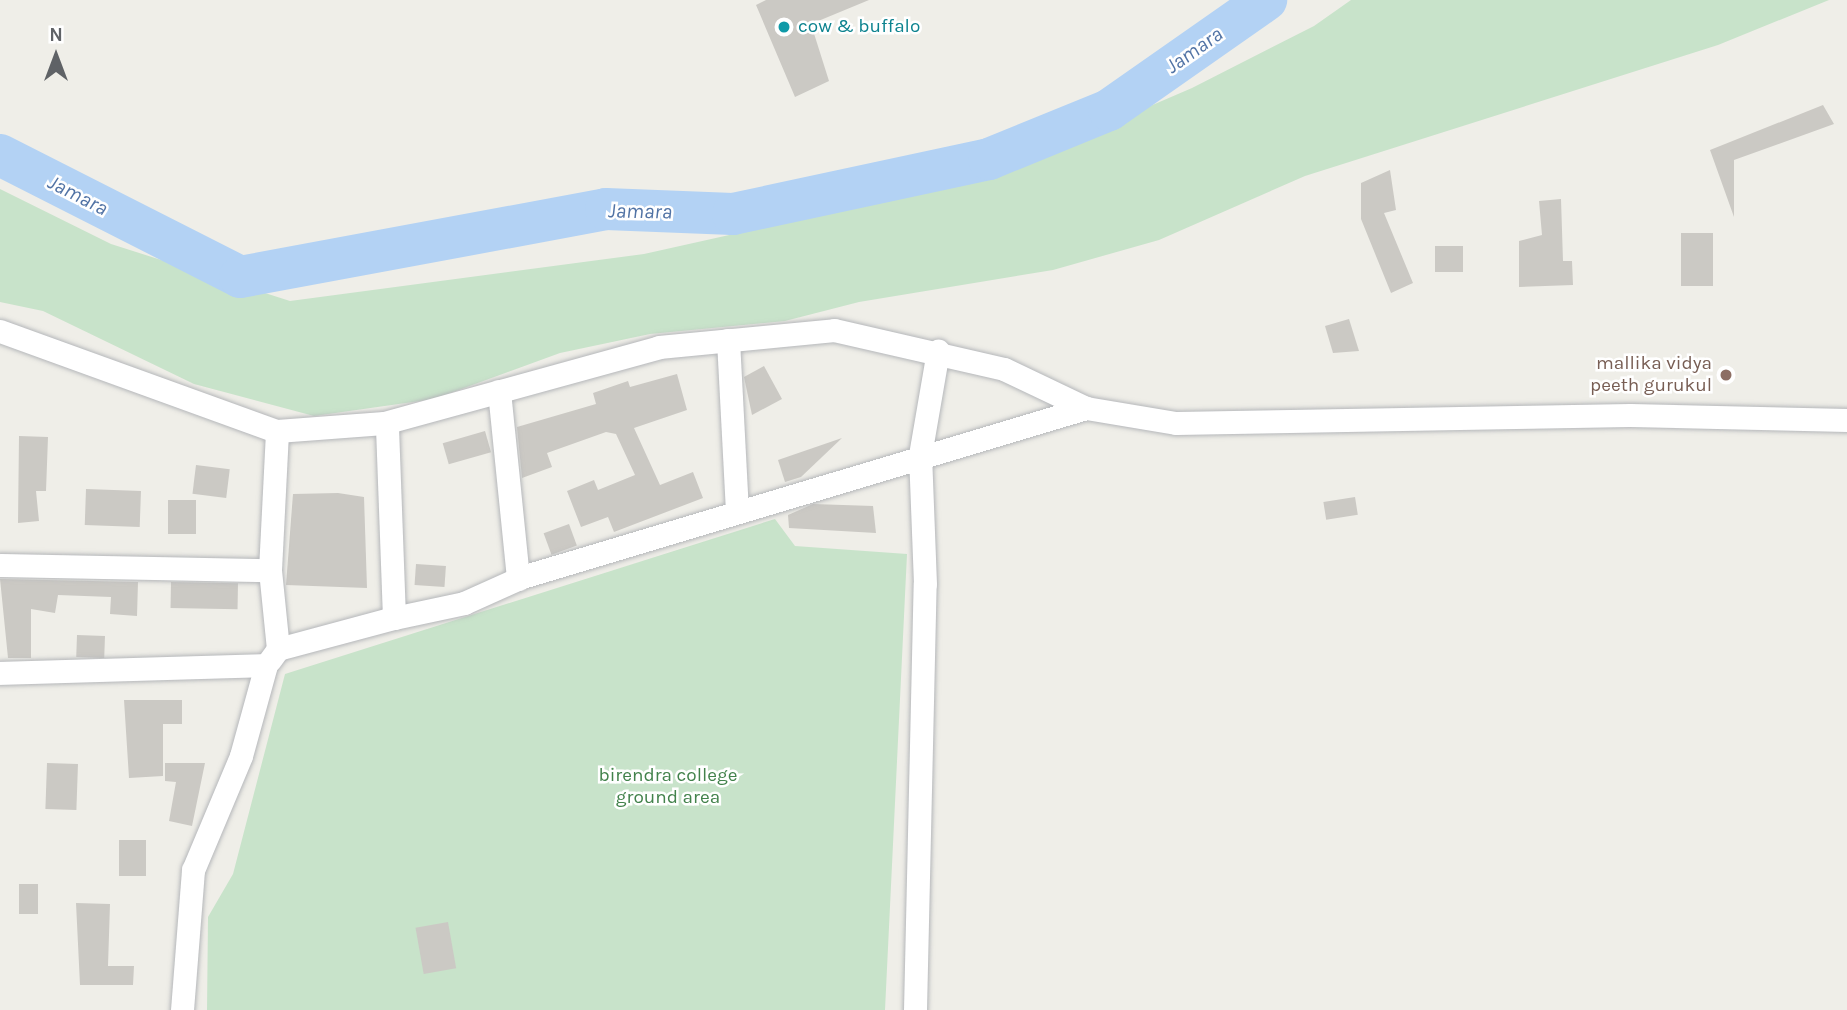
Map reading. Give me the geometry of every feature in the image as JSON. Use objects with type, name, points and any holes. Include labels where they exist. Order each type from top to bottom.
[{"type":"street","points":[[0,331],[277,431],[387,423],[659,347],[835,330],[938,351],[1004,369],[1086,408],[1176,423],[1630,415],[1847,420]]},
{"type":"street","points":[[728,340],[737,511]]},
{"type":"street","points":[[915,1010],[925,584],[920,455],[938,351]]},
{"type":"street","points":[[499,391],[518,579]]},
{"type":"street","points":[[0,673],[272,657],[394,618],[464,603],[518,579],[920,455],[1086,408]]},
{"type":"street","points":[[387,423],[394,618]]},
{"type":"street","points":[[182,1010],[193,870],[241,756],[272,657],[270,570],[277,431]]},
{"type":"street","points":[[0,565],[270,570]]},
{"type":"green space","points":[[1351,0],[1829,0],[1718,45],[1305,176],[1159,240],[1053,270],[859,302],[785,321],[650,334],[560,353],[434,399],[314,416],[194,384],[43,311],[0,302],[0,189],[111,244],[290,301],[644,254],[908,195],[1027,159],[1192,88],[1314,26]]},
{"type":"green space","name":"birendra college ground area","points":[[775,519],[795,546],[907,554],[885,1010],[207,1010],[208,917],[233,874],[285,674]]},
{"type":"building","points":[[766,0],[869,0],[811,24],[829,81],[795,97],[756,5]]},
{"type":"building","points":[[1823,105],[1834,124],[1734,160],[1734,217],[1710,150]]},
{"type":"building","points":[[1390,170],[1396,210],[1384,213],[1413,283],[1391,293],[1361,219],[1361,183]]},
{"type":"building","points":[[1561,199],[1563,261],[1572,261],[1573,285],[1519,287],[1519,241],[1542,235],[1539,201]]},
{"type":"building","points":[[1681,233],[1713,233],[1713,286],[1681,286]]},
{"type":"building","points":[[1435,246],[1463,246],[1463,272],[1435,272]]},
{"type":"building","points":[[1349,319],[1359,351],[1333,353],[1325,326]]},
{"type":"building","points":[[764,366],[782,399],[752,415],[744,377]]},
{"type":"building","points":[[677,374],[687,410],[634,428],[660,485],[693,472],[703,498],[614,532],[608,517],[581,527],[567,491],[594,480],[598,490],[635,475],[616,434],[606,432],[547,453],[552,467],[522,478],[517,427],[596,404],[593,393],[628,381],[630,387]]},
{"type":"building","points":[[485,431],[491,452],[449,464],[443,443]]},
{"type":"building","points":[[19,436],[48,437],[46,491],[36,491],[39,521],[18,523]]},
{"type":"building","points":[[842,438],[801,477],[785,482],[778,460]]},
{"type":"building","points":[[196,465],[230,469],[226,498],[192,494]]},
{"type":"building","points":[[86,489],[141,491],[140,527],[85,525]]},
{"type":"building","points":[[338,493],[364,497],[367,588],[286,585],[293,494]]},
{"type":"building","points":[[1355,497],[1358,515],[1326,520],[1323,502]]},
{"type":"building","points":[[168,500],[196,500],[196,534],[168,534]]},
{"type":"building","points":[[813,504],[873,506],[876,533],[789,528],[788,515]]},
{"type":"building","points":[[569,524],[577,546],[551,555],[544,533]]},
{"type":"building","points":[[416,564],[446,566],[444,587],[415,585]]},
{"type":"building","points":[[0,579],[138,582],[137,616],[110,614],[111,597],[58,595],[55,613],[31,609],[31,658],[8,658]]},
{"type":"building","points":[[171,582],[238,583],[238,609],[171,608]]},
{"type":"building","points":[[77,635],[105,636],[104,658],[76,657]]},
{"type":"building","points":[[124,700],[182,700],[182,724],[163,724],[163,776],[129,778]]},
{"type":"building","points":[[47,763],[78,764],[76,810],[45,809]]},
{"type":"building","points":[[165,763],[205,763],[192,826],[169,821],[176,782],[165,781]]},
{"type":"building","points":[[119,840],[146,840],[146,876],[119,876]]},
{"type":"building","points":[[19,884],[38,884],[38,914],[19,914]]},
{"type":"building","points":[[76,903],[110,904],[108,966],[134,966],[133,985],[80,985]]},
{"type":"building","points":[[448,922],[456,968],[424,974],[416,928]]},
{"type":"waterway","name":"Jamara","points":[[0,155],[240,277],[606,209],[733,214],[989,159],[1109,110],[1266,0]]},
{"type":"place","name":"cow & buffalo","points":[[784,27]]},
{"type":"place","name":"mallika vidya peeth gurukul","points":[[1726,375]]}]
